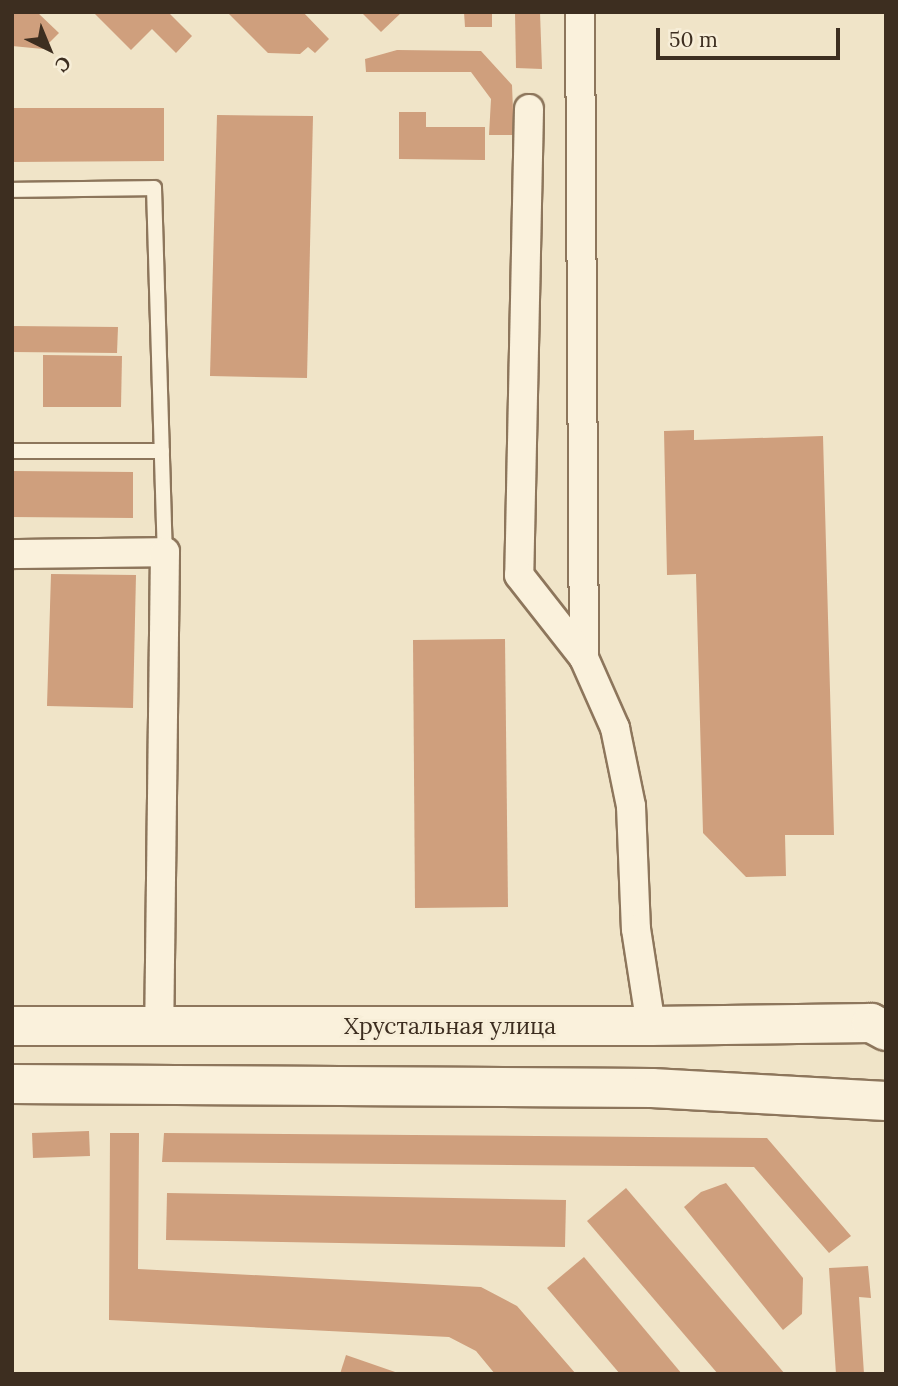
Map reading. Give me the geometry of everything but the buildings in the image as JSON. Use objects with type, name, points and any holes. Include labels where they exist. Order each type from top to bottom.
[{"type":"street","points":[[580,12],[584,658]]},
{"type":"street","points":[[529,109],[519,575],[584,658],[615,729],[631,806],[636,929],[651,1026]]},
{"type":"street","points":[[12,554],[165,552],[159,1026]]},
{"type":"street","name":"Хрустальная улица","points":[[12,1026],[651,1026],[871,1023],[886,1031]]},
{"type":"street","points":[[12,1084],[652,1088],[886,1101]]},
{"type":"lane","points":[[12,190],[154,188],[165,552]]},
{"type":"lane","points":[[12,451],[162,451]]}]
